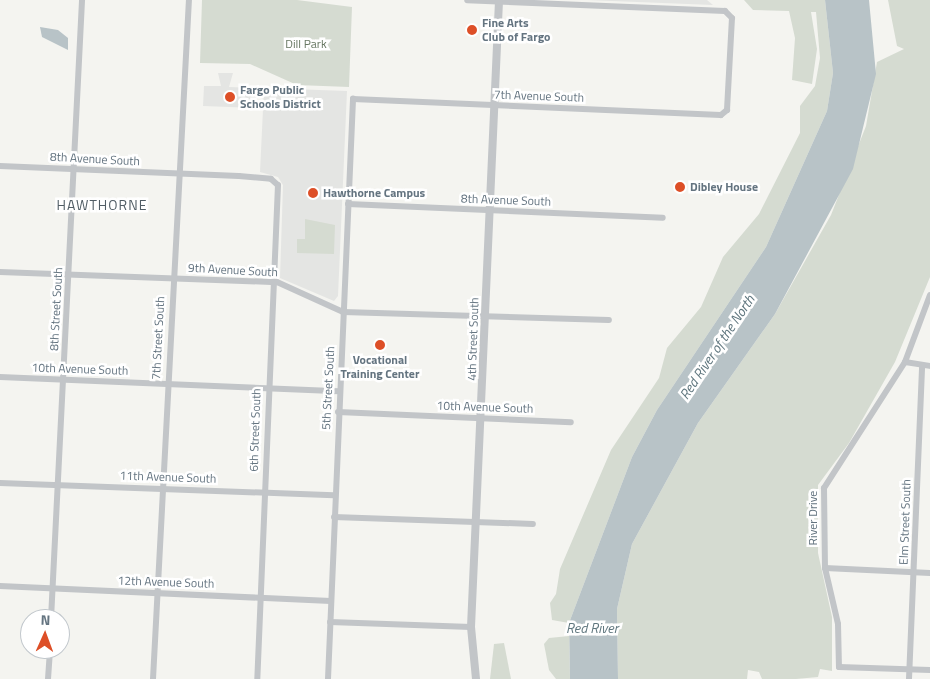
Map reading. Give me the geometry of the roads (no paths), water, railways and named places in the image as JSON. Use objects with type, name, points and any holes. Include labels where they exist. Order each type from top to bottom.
[{"type":"street","name":"8th Street South","points":[[51,609],[82,0]]},
{"type":"street","name":"7th Street South","points":[[153,679],[177,175],[185,116],[189,0]]},
{"type":"street","points":[[467,0],[499,1]]},
{"type":"street","name":"7th Avenue South","points":[[353,99],[493,106],[724,113],[728,100],[732,18],[726,11],[499,1]]},
{"type":"street","name":"4th Street South","points":[[476,679],[471,627],[482,419],[488,210],[499,1]]},
{"type":"street","name":"5th Street South","points":[[328,679],[334,495],[353,99]]},
{"type":"street","name":"8th Avenue South","points":[[0,166],[277,182]]},
{"type":"street","name":"6th Street South","points":[[257,679],[268,389],[275,282],[277,182]]},
{"type":"street","name":"8th Avenue South","points":[[348,204],[663,218]]},
{"type":"street","name":"9th Avenue South","points":[[0,272],[275,282],[344,312],[609,320]]},
{"type":"street","points":[[930,295],[905,362],[930,366]]},
{"type":"street","name":"River Drive","points":[[905,362],[857,443],[825,483],[825,568],[838,624],[839,667],[910,669]]},
{"type":"street","name":"Elm Street South","points":[[909,679],[922,365]]},
{"type":"street","name":"10th Avenue South","points":[[0,377],[339,391]]},
{"type":"street","name":"10th Avenue South","points":[[338,412],[570,422]]},
{"type":"street","name":"11th Avenue South","points":[[0,483],[334,495]]},
{"type":"street","points":[[334,517],[532,524]]},
{"type":"street","points":[[825,568],[930,573]]},
{"type":"street","name":"12th Avenue South","points":[[0,586],[331,601]]},
{"type":"street","points":[[330,622],[471,627]]},
{"type":"street","points":[[48,679],[49,659]]},
{"type":"street","points":[[910,669],[930,670]]},
{"type":"water","name":"Red River","points":[[825,0],[869,0],[876,74],[853,169],[775,314],[698,423],[632,544],[617,609],[618,679],[570,679],[569,623],[632,457],[657,410],[766,247],[827,111],[833,73]]},
{"type":"water","points":[[40,27],[58,30],[68,38],[68,50],[42,37]]},
{"type":"place","name":"Fine Arts Club of Fargo","points":[[472,30]]},
{"type":"place","name":"Fargo Public Schools District","points":[[230,97]]},
{"type":"place","name":"Dibley House","points":[[680,187]]},
{"type":"place","name":"Hawthorne Campus","points":[[313,193]]},
{"type":"place","name":"Vocational Training Center","points":[[380,345]]},
{"type":"district","name":"HAWTHORNE","points":[[102,205]]},
{"type":"park label","name":"Dill Park","points":[[306,44]]},
{"type":"water label","name":"Red River of the North","points":[[717,347]]}]
